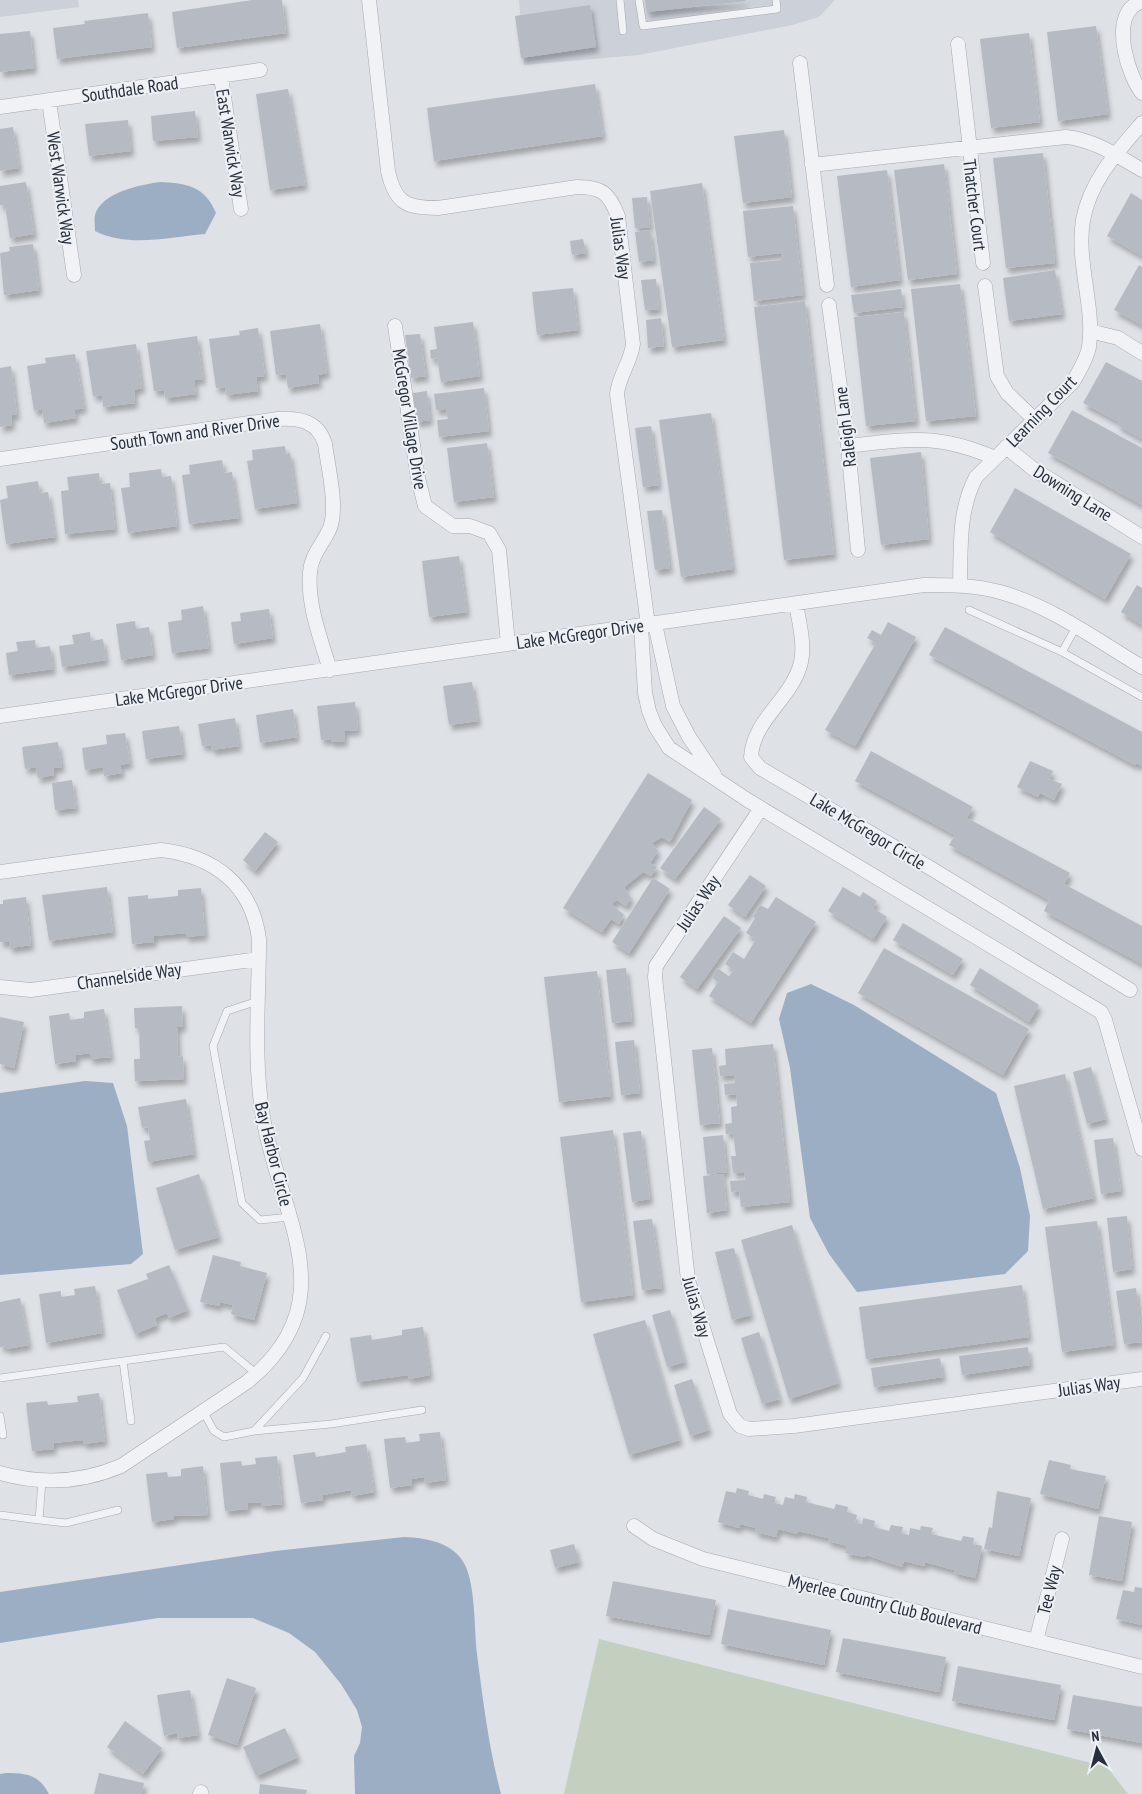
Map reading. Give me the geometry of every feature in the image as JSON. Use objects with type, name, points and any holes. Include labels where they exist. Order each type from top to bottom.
[{"type":"street","name":"Julias Way","points":[[369,0],[388,171],[396,196],[406,204],[419,208],[438,208],[577,187],[592,187],[603,192],[612,201],[618,216],[633,344],[631,356],[619,382],[617,394],[648,625],[673,706],[689,737],[721,782]]},
{"type":"street","points":[[1142,1],[1132,7],[1124,22],[1126,58],[1131,76],[1142,94]]},
{"type":"street","points":[[958,44],[968,148]]},
{"type":"street","points":[[800,62],[826,285]]},
{"type":"street","name":"Southdale Road","points":[[0,107],[260,70]]},
{"type":"street","name":"East Warwick Way","points":[[220,77],[241,209]]},
{"type":"street","name":"West Warwick Way","points":[[48,101],[74,274]]},
{"type":"street","name":"Learning Court","points":[[960,586],[962,531],[968,493],[976,477],[1073,382],[1088,348],[1090,330],[1083,276],[1083,220],[1095,185],[1115,155],[1142,123]]},
{"type":"street","points":[[812,164],[1066,137],[1083,139],[1142,170]]},
{"type":"street","name":"Thatcher Court","points":[[968,148],[982,262]]},
{"type":"street","points":[[985,286],[998,376],[1007,393],[1034,419]]},
{"type":"street","name":"Raleigh Lane","points":[[829,305],[848,446],[858,550]]},
{"type":"street","name":"McGregor Village Drive","points":[[395,326],[418,478],[425,506],[453,526],[470,526],[489,533],[499,550],[508,644]]},
{"type":"street","points":[[1090,330],[1118,338],[1142,353]]},
{"type":"street","name":"South Town and River Drive","points":[[0,459],[278,419],[302,420],[311,424],[323,437],[325,444],[332,508],[330,527],[315,552],[309,580],[317,627],[330,670]]},
{"type":"street","points":[[848,446],[924,439],[959,444],[995,458]]},
{"type":"street","name":"Downing Lane","points":[[1006,447],[1032,468],[1142,538]]},
{"type":"street","name":"Lake McGregor Drive","points":[[0,716],[796,604],[904,587],[960,586],[998,592],[1015,597],[1050,612],[1142,667]]},
{"type":"street","name":"Lake McGregor Circle","points":[[796,604],[802,654],[801,664],[794,679],[758,731],[752,744],[751,757],[760,768],[932,869],[1130,990]]},
{"type":"street","name":"Julias Way","points":[[648,625],[645,693],[654,726],[669,748],[761,808],[1101,1012],[1106,1020],[1142,1149]]},
{"type":"street","name":"Julias Way","points":[[761,808],[656,966],[655,977],[688,1280],[730,1414],[740,1426],[749,1429],[794,1426],[1142,1379]]},
{"type":"street","name":"Bay Harbor Circle","points":[[0,872],[161,850],[182,852],[218,868],[245,896],[257,922],[259,959],[256,1052],[263,1117],[268,1142],[302,1263],[302,1283],[291,1329],[281,1348],[257,1374],[121,1466],[88,1478],[69,1481],[42,1481],[18,1478],[0,1473]]},
{"type":"street","name":"Channelside Way","points":[[0,987],[31,990],[259,959]]},
{"type":"street","name":"Myerlee Country Club Boulevard","points":[[634,1526],[653,1539],[703,1559],[1142,1667]]},
{"type":"street","name":"Tee Way","points":[[1036,1642],[1062,1538]]},
{"type":"lane","points":[[620,0],[623,30]]},
{"type":"lane","points":[[639,0],[642,26],[777,9],[776,0]]},
{"type":"lane","points":[[970,610],[1062,652],[1142,697]]},
{"type":"lane","points":[[1062,652],[1076,627]]},
{"type":"lane","points":[[258,1001],[227,1011],[213,1046],[242,1203],[260,1220],[290,1217]]},
{"type":"lane","points":[[254,1431],[303,1378],[326,1336]]},
{"type":"lane","points":[[0,1378],[224,1346],[257,1374]]},
{"type":"lane","points":[[123,1361],[131,1421]]},
{"type":"lane","points":[[203,1411],[214,1431],[224,1437],[254,1431],[331,1424],[422,1410]]},
{"type":"lane","points":[[0,1416],[3,1435]]},
{"type":"lane","points":[[39,1520],[42,1481]]},
{"type":"lane","points":[[0,1515],[66,1523],[118,1510]]},
{"type":"shaded area","points":[[0,0],[78,0],[79,7],[0,17]]},
{"type":"shaded area","points":[[519,0],[835,0],[819,17],[792,25],[639,55],[524,65]]},
{"type":"green space","points":[[599,1639],[1107,1767],[1128,1794],[564,1794]]},
{"type":"water","points":[[160,182],[186,185],[194,188],[206,197],[216,213],[205,234],[135,240],[121,239],[95,231],[95,215],[105,201],[123,191]]},
{"type":"water","points":[[811,984],[854,1005],[996,1093],[1020,1168],[1030,1216],[1028,1251],[1005,1274],[857,1292],[829,1254],[810,1218],[790,1068],[779,1019],[787,993]]},
{"type":"water","points":[[85,1081],[113,1083],[127,1126],[143,1254],[131,1264],[0,1275],[0,1093]]},
{"type":"water","points":[[404,1537],[420,1538],[443,1545],[457,1554],[467,1569],[474,1605],[477,1654],[487,1725],[501,1794],[355,1794],[354,1756],[360,1743],[362,1727],[357,1710],[341,1684],[315,1652],[289,1633],[253,1618],[158,1618],[0,1643],[0,1592],[275,1551]]},
{"type":"water","points":[[0,1774],[32,1776],[41,1783],[49,1794],[0,1794]]},
{"type":"building","points":[[252,0],[282,0],[286,33],[177,48],[172,12]]},
{"type":"building","points":[[645,0],[745,0],[746,1],[647,12]]},
{"type":"building","points":[[590,5],[596,47],[521,58],[515,16]]},
{"type":"building","points":[[148,13],[152,47],[57,59],[53,28],[85,24],[84,21]]},
{"type":"building","points":[[1096,26],[1108,114],[1058,121],[1047,32]]},
{"type":"building","points":[[30,31],[34,68],[0,72],[0,34]]},
{"type":"building","points":[[1029,33],[1040,122],[991,128],[980,39]]},
{"type":"building","points":[[595,84],[603,136],[434,161],[427,108]]},
{"type":"building","points":[[288,89],[305,185],[270,190],[256,94]]},
{"type":"building","points":[[195,111],[198,137],[153,141],[151,116]]},
{"type":"building","points":[[128,120],[131,151],[89,156],[85,124]]},
{"type":"building","points":[[13,127],[19,168],[0,171],[0,129]]},
{"type":"building","points":[[784,130],[792,197],[743,203],[734,136]]},
{"type":"building","points":[[1043,153],[1055,263],[1006,268],[993,158]]},
{"type":"building","points":[[944,164],[957,274],[908,280],[894,170]]},
{"type":"building","points":[[887,170],[900,280],[851,287],[837,176]]},
{"type":"building","points":[[26,182],[34,234],[10,238],[5,205],[0,205],[0,186]]},
{"type":"building","points":[[702,183],[724,340],[672,347],[650,191]]},
{"type":"building","points":[[1131,193],[1142,200],[1142,256],[1107,236]]},
{"type":"building","points":[[647,197],[650,227],[635,228],[632,198]]},
{"type":"building","points":[[793,206],[803,295],[754,301],[750,263],[781,260],[781,253],[748,257],[743,211]]},
{"type":"building","points":[[650,230],[654,260],[639,262],[635,232]]},
{"type":"building","points":[[583,239],[586,253],[572,255],[570,241]]},
{"type":"building","points":[[33,244],[39,290],[4,295],[0,253],[10,251],[9,247]]},
{"type":"building","points":[[1139,265],[1142,267],[1142,325],[1114,310]]},
{"type":"building","points":[[1055,270],[1062,314],[1009,321],[1003,278]]},
{"type":"building","points":[[656,279],[659,309],[645,310],[641,280]]},
{"type":"building","points":[[960,284],[976,416],[926,421],[911,289]]},
{"type":"building","points":[[573,288],[578,330],[537,335],[532,292]]},
{"type":"building","points":[[901,289],[903,307],[854,313],[851,295]]},
{"type":"building","points":[[805,301],[834,554],[784,560],[754,307]]},
{"type":"building","points":[[904,312],[916,421],[866,426],[854,317]]},
{"type":"building","points":[[661,318],[664,346],[648,348],[646,320]]},
{"type":"building","points":[[473,322],[480,376],[441,382],[437,358],[431,359],[430,350],[437,349],[434,327]]},
{"type":"building","points":[[320,324],[327,373],[318,375],[319,383],[288,388],[286,374],[276,375],[270,331]]},
{"type":"building","points":[[258,328],[265,376],[256,377],[258,391],[226,395],[225,387],[216,388],[209,339],[240,335],[239,331]]},
{"type":"building","points":[[420,334],[426,376],[411,378],[405,335]]},
{"type":"building","points":[[197,336],[203,379],[194,380],[196,394],[165,398],[164,390],[154,391],[147,343]]},
{"type":"building","points":[[136,344],[142,388],[134,390],[135,403],[103,407],[102,395],[93,396],[86,351]]},
{"type":"building","points":[[75,354],[84,408],[74,410],[76,418],[44,423],[42,409],[34,411],[27,366],[46,363],[45,358]]},
{"type":"building","points":[[1106,362],[1142,381],[1142,439],[1117,425],[1119,422],[1083,403]]},
{"type":"building","points":[[11,366],[17,415],[11,415],[12,425],[0,427],[0,368]]},
{"type":"building","points":[[484,388],[489,431],[439,437],[437,420],[448,419],[446,409],[436,410],[434,394]]},
{"type":"building","points":[[427,391],[430,420],[416,422],[413,393]]},
{"type":"building","points":[[1072,410],[1142,448],[1142,505],[1048,453]]},
{"type":"building","points":[[711,413],[733,569],[681,577],[659,420]]},
{"type":"building","points":[[651,426],[659,485],[643,487],[635,428]]},
{"type":"building","points":[[487,443],[494,497],[454,502],[447,448]]},
{"type":"building","points":[[285,446],[286,454],[290,453],[297,503],[255,509],[247,461],[253,460],[252,450]]},
{"type":"building","points":[[921,452],[929,539],[881,545],[870,458]]},
{"type":"building","points":[[222,460],[224,473],[232,472],[239,518],[189,524],[182,475],[190,474],[189,465]]},
{"type":"building","points":[[161,469],[162,477],[171,476],[177,526],[128,533],[121,488],[130,487],[129,473]]},
{"type":"building","points":[[99,473],[100,484],[110,483],[115,529],[65,534],[61,491],[69,490],[67,477]]},
{"type":"building","points":[[38,481],[40,493],[48,492],[55,537],[6,544],[0,500],[8,498],[6,486]]},
{"type":"building","points":[[1015,488],[1131,554],[1105,599],[990,532]]},
{"type":"building","points":[[662,510],[670,568],[655,570],[647,511]]},
{"type":"building","points":[[459,556],[467,612],[429,617],[422,561]]},
{"type":"building","points":[[1137,585],[1142,588],[1142,625],[1121,612]]},
{"type":"building","points":[[203,606],[209,648],[172,653],[168,622],[182,620],[181,610]]},
{"type":"building","points":[[269,609],[273,638],[234,644],[231,622],[241,621],[240,613]]},
{"type":"building","points":[[135,621],[136,629],[149,627],[153,655],[121,660],[116,624]]},
{"type":"building","points":[[888,622],[916,637],[855,746],[825,730],[876,643],[867,638],[872,630],[881,635]]},
{"type":"building","points":[[945,627],[1142,732],[1142,766],[1136,763],[1135,765],[929,655]]},
{"type":"building","points":[[90,632],[91,641],[103,639],[106,660],[62,667],[59,646],[74,644],[72,635]]},
{"type":"building","points":[[35,640],[36,648],[50,646],[53,669],[9,675],[6,653],[18,651],[16,642]]},
{"type":"building","points":[[472,682],[478,721],[449,725],[443,686]]},
{"type":"building","points":[[355,702],[358,730],[344,731],[345,741],[331,742],[331,739],[321,740],[317,706]]},
{"type":"building","points":[[293,709],[297,737],[260,743],[256,715]]},
{"type":"building","points":[[235,718],[239,746],[212,750],[211,745],[202,746],[198,724]]},
{"type":"building","points":[[179,726],[183,754],[146,759],[142,731]]},
{"type":"building","points":[[125,733],[130,763],[120,765],[122,773],[104,776],[103,767],[85,770],[82,748],[107,744],[106,735]]},
{"type":"building","points":[[58,742],[62,767],[53,768],[54,775],[38,778],[36,767],[25,769],[22,747]]},
{"type":"building","points":[[871,751],[973,807],[967,818],[1070,873],[1064,884],[1142,926],[1142,964],[1044,911],[1049,900],[949,845],[955,835],[855,781]]},
{"type":"building","points":[[1030,761],[1053,771],[1049,779],[1062,784],[1054,800],[1040,793],[1038,797],[1017,787]]},
{"type":"building","points":[[648,773],[692,800],[670,842],[662,837],[652,843],[658,851],[650,863],[657,867],[651,876],[643,872],[624,887],[631,898],[626,906],[617,900],[611,904],[624,915],[619,924],[611,919],[602,932],[563,908]]},
{"type":"building","points":[[72,780],[76,808],[55,810],[52,783]]},
{"type":"building","points":[[704,807],[721,819],[675,879],[660,868]]},
{"type":"building","points":[[265,832],[278,842],[255,871],[243,860]]},
{"type":"building","points":[[750,875],[766,886],[745,917],[728,905]]},
{"type":"building","points":[[653,878],[670,889],[629,953],[612,942]]},
{"type":"building","points":[[107,887],[113,932],[49,941],[42,895]]},
{"type":"building","points":[[843,887],[860,897],[863,892],[877,901],[873,908],[887,917],[873,939],[828,911]]},
{"type":"building","points":[[201,888],[205,935],[186,937],[186,933],[154,936],[154,942],[132,944],[128,897],[148,895],[148,899],[178,896],[178,890]]},
{"type":"building","points":[[26,897],[31,945],[10,948],[9,942],[0,942],[0,904],[3,904],[3,900]]},
{"type":"building","points":[[776,897],[816,922],[751,1023],[709,996],[718,982],[712,978],[717,968],[729,976],[734,970],[725,964],[733,952],[744,959],[756,939],[746,933],[755,918],[753,917],[760,905],[768,909]]},
{"type":"building","points":[[724,916],[741,928],[697,989],[680,977]]},
{"type":"building","points":[[903,923],[963,959],[953,975],[893,940]]},
{"type":"building","points":[[884,948],[1029,1029],[1003,1075],[858,993]]},
{"type":"building","points":[[626,968],[632,1021],[612,1023],[606,970]]},
{"type":"building","points":[[980,968],[1039,1005],[1029,1022],[970,985]]},
{"type":"building","points":[[597,971],[611,1096],[559,1102],[544,977]]},
{"type":"building","points":[[182,1006],[183,1027],[177,1027],[178,1057],[183,1056],[184,1079],[135,1081],[134,1059],[140,1059],[139,1028],[135,1028],[134,1008]]},
{"type":"building","points":[[104,1009],[111,1057],[90,1059],[90,1053],[76,1055],[76,1061],[55,1064],[49,1016],[69,1013],[70,1020],[84,1018],[84,1012]]},
{"type":"building","points":[[0,1017],[24,1022],[14,1068],[0,1064]]},
{"type":"building","points":[[634,1040],[640,1093],[621,1095],[615,1042]]},
{"type":"building","points":[[773,1044],[790,1202],[741,1207],[739,1191],[731,1192],[730,1181],[745,1180],[744,1172],[733,1173],[731,1156],[736,1156],[733,1133],[726,1134],[725,1124],[732,1123],[731,1107],[737,1106],[736,1094],[725,1095],[724,1084],[735,1083],[734,1075],[720,1076],[719,1066],[726,1065],[725,1049]]},
{"type":"building","points":[[712,1048],[720,1123],[700,1125],[692,1050]]},
{"type":"building","points":[[1091,1067],[1106,1119],[1087,1124],[1073,1072]]},
{"type":"building","points":[[1065,1074],[1094,1198],[1043,1209],[1014,1086]]},
{"type":"building","points":[[186,1099],[194,1154],[148,1162],[144,1141],[150,1140],[148,1127],[142,1128],[138,1107]]},
{"type":"building","points":[[613,1130],[633,1295],[581,1302],[560,1137]]},
{"type":"building","points":[[641,1131],[650,1199],[632,1202],[623,1133]]},
{"type":"building","points":[[723,1135],[727,1172],[707,1174],[703,1137]]},
{"type":"building","points":[[1113,1138],[1121,1191],[1101,1194],[1094,1140]]},
{"type":"building","points":[[199,1174],[219,1237],[175,1250],[156,1188]]},
{"type":"building","points":[[723,1174],[727,1210],[707,1213],[703,1176]]},
{"type":"building","points":[[1127,1216],[1132,1269],[1113,1272],[1107,1218]]},
{"type":"building","points":[[652,1219],[662,1288],[642,1290],[633,1221]]},
{"type":"building","points":[[1097,1221],[1114,1345],[1062,1352],[1045,1227]]},
{"type":"building","points":[[792,1225],[839,1383],[789,1399],[741,1240]]},
{"type":"building","points":[[734,1248],[751,1315],[732,1320],[715,1252]]},
{"type":"building","points":[[213,1255],[241,1262],[240,1266],[267,1273],[254,1320],[231,1314],[233,1305],[220,1302],[219,1306],[200,1302]]},
{"type":"building","points":[[169,1265],[188,1310],[169,1318],[167,1313],[155,1318],[157,1325],[135,1334],[117,1290],[148,1279],[146,1274]]},
{"type":"building","points":[[1022,1285],[1029,1337],[866,1359],[859,1307]]},
{"type":"building","points":[[95,1286],[102,1333],[46,1343],[39,1294],[61,1291],[61,1297],[75,1295],[74,1289]]},
{"type":"building","points":[[1136,1288],[1142,1342],[1124,1344],[1116,1291]]},
{"type":"building","points":[[20,1298],[29,1345],[6,1349],[6,1346],[0,1347],[0,1302]]},
{"type":"building","points":[[670,1310],[685,1362],[667,1367],[652,1315]]},
{"type":"building","points":[[645,1320],[680,1440],[629,1455],[593,1334]]},
{"type":"building","points":[[423,1327],[430,1375],[409,1379],[408,1375],[357,1382],[350,1338],[371,1335],[372,1340],[402,1335],[402,1330]]},
{"type":"building","points":[[759,1332],[780,1399],[762,1404],[741,1338]]},
{"type":"building","points":[[1028,1347],[1030,1365],[962,1375],[959,1356]]},
{"type":"building","points":[[940,1358],[943,1377],[874,1387],[871,1368]]},
{"type":"building","points":[[692,1379],[709,1430],[690,1436],[674,1385]]},
{"type":"building","points":[[99,1393],[105,1441],[84,1444],[83,1440],[53,1443],[54,1449],[32,1451],[26,1403],[47,1401],[48,1405],[78,1402],[77,1396]]},
{"type":"building","points":[[440,1432],[446,1480],[425,1483],[424,1477],[411,1479],[412,1485],[390,1488],[384,1439],[405,1437],[406,1443],[420,1441],[419,1434]]},
{"type":"building","points":[[366,1444],[374,1492],[352,1496],[351,1490],[322,1495],[323,1500],[301,1503],[293,1455],[315,1452],[316,1457],[346,1452],[345,1447]]},
{"type":"building","points":[[277,1456],[282,1504],[262,1506],[261,1502],[247,1503],[248,1509],[225,1511],[220,1463],[241,1461],[242,1466],[256,1464],[255,1458]]},
{"type":"building","points":[[1049,1460],[1071,1465],[1070,1469],[1106,1476],[1098,1509],[1040,1494]]},
{"type":"building","points":[[203,1466],[208,1515],[174,1516],[174,1519],[152,1522],[146,1474],[167,1472],[168,1477],[181,1476],[181,1469]]},
{"type":"building","points":[[737,1488],[749,1491],[748,1495],[763,1499],[764,1494],[776,1497],[774,1503],[783,1505],[785,1497],[794,1499],[795,1494],[807,1497],[806,1502],[834,1509],[836,1504],[848,1507],[847,1512],[857,1515],[855,1522],[862,1524],[863,1518],[875,1521],[874,1527],[889,1531],[891,1525],[903,1527],[901,1533],[909,1535],[910,1528],[920,1530],[921,1526],[933,1528],[931,1534],[961,1541],[963,1536],[974,1538],[973,1544],[982,1546],[975,1578],[954,1573],[954,1570],[925,1562],[924,1566],[904,1561],[902,1567],[866,1555],[865,1557],[845,1553],[847,1546],[828,1541],[828,1538],[798,1531],[797,1534],[778,1529],[776,1537],[755,1532],[756,1528],[740,1524],[739,1528],[718,1522],[726,1491],[736,1493]]},
{"type":"building","points":[[997,1491],[1031,1498],[1019,1556],[984,1549],[989,1527],[992,1528]]},
{"type":"building","points":[[1099,1516],[1132,1522],[1122,1581],[1089,1575]]},
{"type":"building","points":[[574,1544],[579,1562],[555,1568],[550,1550]]},
{"type":"building","points":[[613,1581],[716,1600],[709,1635],[606,1616]]},
{"type":"building","points":[[1135,1587],[1142,1588],[1142,1625],[1116,1619],[1123,1590],[1134,1592]]},
{"type":"building","points":[[728,1609],[831,1630],[824,1665],[721,1644]]},
{"type":"building","points":[[843,1638],[946,1657],[939,1692],[836,1672]]},
{"type":"building","points":[[958,1666],[1061,1685],[1054,1720],[952,1701]]},
{"type":"building","points":[[227,1678],[256,1688],[237,1745],[208,1735]]},
{"type":"building","points":[[190,1690],[198,1735],[178,1738],[177,1733],[164,1736],[157,1695]]},
{"type":"building","points":[[1073,1695],[1142,1707],[1142,1743],[1067,1729]]},
{"type":"building","points":[[125,1721],[162,1748],[143,1774],[107,1747]]},
{"type":"building","points":[[285,1728],[298,1757],[256,1776],[243,1747]]},
{"type":"building","points":[[99,1773],[144,1783],[142,1794],[94,1794]]},
{"type":"building","points":[[260,1784],[307,1790],[306,1794],[259,1794]]}]
